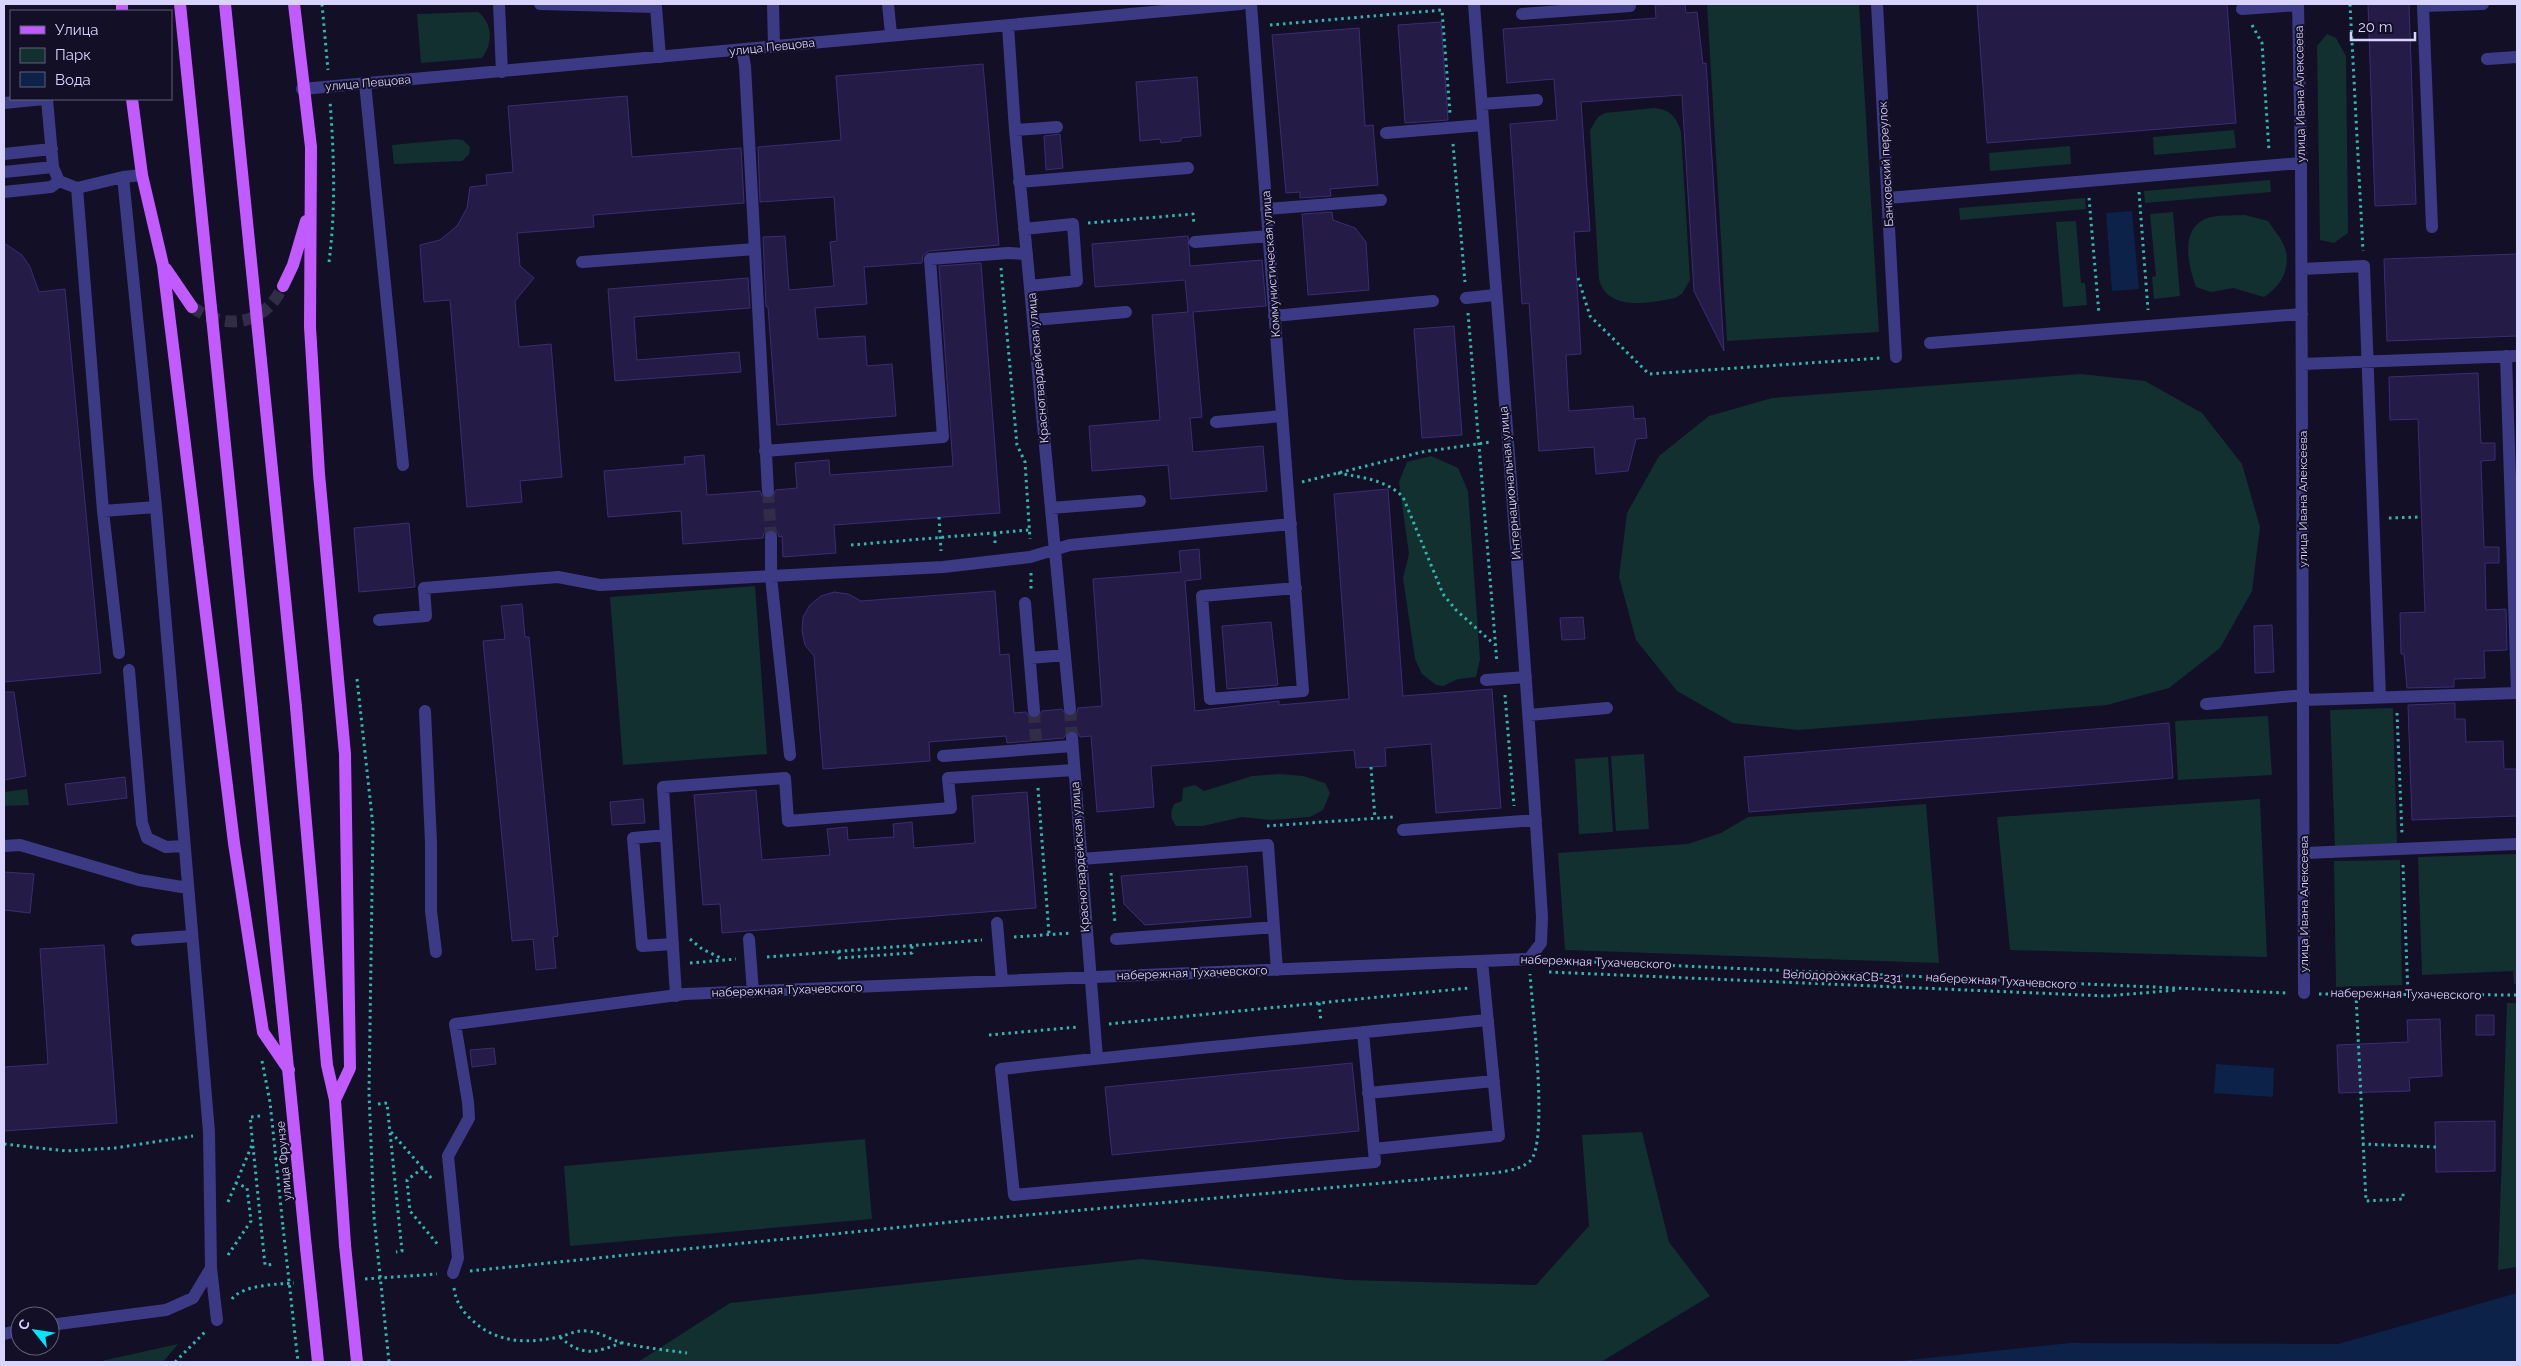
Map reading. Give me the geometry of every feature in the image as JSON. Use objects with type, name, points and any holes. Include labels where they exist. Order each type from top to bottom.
[{"type":"main road","name":"улица Фрунзе","points":[[180,4],[318,1362]]},
{"type":"main road","points":[[225,4],[296,707],[327,1065],[335,1100],[344,1245],[357,1362]]},
{"type":"main road","points":[[294,4],[302,89],[311,147],[310,327],[312,366],[319,474],[345,754],[350,1068],[335,1100]]},
{"type":"main road","points":[[132,100],[142,175],[163,264],[234,844],[263,1032],[289,1070]]},
{"type":"main road","points":[[283,286],[293,265],[310,207]]},
{"type":"main road","points":[[163,264],[192,307]]},
{"type":"street","points":[[499,4],[502,72]]},
{"type":"street","points":[[540,4],[656,7],[660,57]]},
{"type":"street","points":[[774,4],[774,46]]},
{"type":"street","points":[[888,4],[891,34]]},
{"type":"street","name":"улица Певцова","points":[[302,89],[742,50],[891,34],[1008,26],[1174,7],[1242,4]]},
{"type":"street","name":"Коммунистическая улица","points":[[1251,4],[1296,588],[1303,691],[1210,699],[1202,596],[1296,588]]},
{"type":"street","name":"Интернациональная улица","points":[[1474,4],[1536,820],[1541,943],[1529,959]]},
{"type":"street","points":[[1522,14],[1630,6],[1629,4]]},
{"type":"street","name":"Банковский переулок","points":[[1877,4],[1896,357]]},
{"type":"street","points":[[2242,9],[2298,4]]},
{"type":"street","name":"улица Ивана Алексеева","points":[[2298,4],[2302,269],[2304,993]]},
{"type":"street","points":[[2432,227],[2424,6],[2483,4]]},
{"type":"street","name":"Красногвардейская улица","points":[[1008,26],[1014,130],[1034,320],[1070,709]]},
{"type":"street","points":[[742,50],[746,66],[768,491]]},
{"type":"street","points":[[2487,59],[2517,57]]},
{"type":"street","points":[[365,83],[402,465]]},
{"type":"street","points":[[4,103],[36,100]]},
{"type":"street","points":[[46,100],[53,167],[59,181],[77,188],[123,177],[142,175]]},
{"type":"street","points":[[1482,104],[1537,100]]},
{"type":"street","points":[[1386,133],[1483,125]]},
{"type":"street","points":[[1014,130],[1057,127]]},
{"type":"street","points":[[4,154],[52,149]]},
{"type":"street","points":[[1888,198],[2301,162]]},
{"type":"street","points":[[4,172],[53,167]]},
{"type":"street","points":[[1019,182],[1188,168]]},
{"type":"street","points":[[123,177],[156,507],[192,936],[208,1132],[211,1268],[217,1320]]},
{"type":"street","points":[[4,192],[51,187],[59,181]]},
{"type":"street","points":[[77,188],[103,511],[119,653]]},
{"type":"street","points":[[1266,210],[1381,200]]},
{"type":"street","points":[[1024,229],[1073,224],[1077,282],[1030,286]]},
{"type":"street","points":[[1195,242],[1269,236]]},
{"type":"street","points":[[582,262],[755,249]]},
{"type":"street","points":[[765,451],[943,437],[930,259],[1027,254]]},
{"type":"street","points":[[2302,269],[2364,266],[2380,697]]},
{"type":"street","points":[[1466,298],[1495,295]]},
{"type":"street","points":[[1274,316],[1433,301]]},
{"type":"street","points":[[1034,320],[1126,312]]},
{"type":"street","points":[[1930,343],[2302,314]]},
{"type":"street","points":[[2206,704],[2304,698],[2517,693],[2512,356],[2302,364]]},
{"type":"street","points":[[1216,422],[1282,416]]},
{"type":"street","points":[[1050,508],[1140,501]]},
{"type":"street","points":[[103,511],[156,507]]},
{"type":"street","points":[[379,620],[426,616],[424,588],[558,576],[600,585],[943,567],[1030,557],[1070,545],[1291,524]]},
{"type":"street","points":[[771,537],[771,577],[790,755]]},
{"type":"street","points":[[1026,603],[1034,711]]},
{"type":"street","points":[[1030,658],[1065,655]]},
{"type":"street","points":[[129,670],[142,823],[147,838],[166,846],[184,846]]},
{"type":"street","points":[[1496,679],[1526,677]]},
{"type":"street","points":[[1529,715],[1607,708]]},
{"type":"street","points":[[425,711],[431,842],[431,911],[436,952]]},
{"type":"street","name":"Красногвардейская улица","points":[[943,756],[1072,742],[1089,977],[1097,1058]]},
{"type":"street","points":[[676,996],[663,787],[785,778],[788,821],[951,808],[948,778],[1074,770]]},
{"type":"street","points":[[1403,830],[1536,820]]},
{"type":"street","points":[[666,835],[634,838],[642,946],[673,944]]},
{"type":"street","points":[[2305,853],[2517,844]]},
{"type":"street","points":[[4,846],[20,845],[139,880],[188,888]]},
{"type":"street","points":[[1080,859],[1268,845],[1277,970]]},
{"type":"street","points":[[997,923],[1002,981]]},
{"type":"street","points":[[1116,939],[1274,927]]},
{"type":"street","points":[[137,940],[192,936]]},
{"type":"street","points":[[749,939],[753,992]]},
{"type":"street","name":"набережная Тухачевского","points":[[452,1273],[458,1258],[448,1156],[468,1118],[468,1102],[455,1024],[676,996],[1529,959]]},
{"type":"street","points":[[1374,1148],[1499,1136],[1482,961]]},
{"type":"street","points":[[1362,1032],[1375,1162],[1014,1195],[1001,1069],[1097,1058],[1362,1032],[1488,1020]]},
{"type":"street","points":[[1368,1094],[1494,1081]]},
{"type":"street","points":[[60,1324],[166,1310],[192,1298],[211,1268]]},
{"type":"path","points":[[2350,4],[2362,233]]},
{"type":"path","points":[[1252,26],[1442,10],[1495,645],[1496,679],[1515,821]]},
{"type":"path","points":[[2262,43],[2269,165]]},
{"type":"path","points":[[2137,176],[2150,326]]},
{"type":"path","points":[[2088,181],[2100,329]]},
{"type":"path","points":[[1073,224],[1193,214],[1195,242]]},
{"type":"path","points":[[1001,268],[1016,445],[1025,462],[1029,535]]},
{"type":"path","points":[[1578,278],[1590,316],[1649,374],[1896,357]]},
{"type":"path","points":[[1288,486],[1422,452],[1478,443],[1507,441]]},
{"type":"path","points":[[1338,473],[1380,480],[1395,488],[1403,497],[1443,594],[1456,610],[1495,645]]},
{"type":"path","points":[[939,517],[940,538]]},
{"type":"path","points":[[2397,518],[2421,517]]},
{"type":"path","points":[[851,545],[1029,530]]},
{"type":"path","points":[[994,534],[995,546]]},
{"type":"path","points":[[1371,767],[1375,818]]},
{"type":"path","points":[[1037,772],[1049,934]]},
{"type":"path","points":[[1111,868],[1116,939]]},
{"type":"path","points":[[688,937],[702,949],[724,960]]},
{"type":"path","points":[[912,945],[912,952],[839,958],[838,951],[912,945]]},
{"type":"path","name":"набережная Тухачевского","points":[[1529,959],[2304,993],[2517,995]]},
{"type":"path","name":"ВелодорожкаСВ-231","points":[[1549,972],[2106,996],[2195,989]]},
{"type":"path","points":[[989,1035],[1484,987]]},
{"type":"path","points":[[2356,994],[2366,1201],[2403,1199],[2403,1192]]},
{"type":"path","points":[[378,1104],[387,1103],[402,1251],[396,1252]]},
{"type":"path","points":[[260,1116],[250,1117],[265,1265],[275,1264]]},
{"type":"path","points":[[4,1144],[66,1151],[159,1142],[208,1132]]},
{"type":"path","points":[[390,1132],[438,1185]]},
{"type":"path","points":[[228,1202],[253,1144]]},
{"type":"path","points":[[2362,1144],[2436,1147]]},
{"type":"path","points":[[423,1168],[407,1180],[410,1210],[444,1252]]},
{"type":"path","points":[[228,1255],[250,1221],[247,1188],[236,1183]]},
{"type":"path","points":[[374,1217],[389,1362]]},
{"type":"path","points":[[357,1279],[452,1273],[971,1220]]},
{"type":"path","points":[[283,1227],[298,1362]]},
{"type":"path","points":[[452,1273],[455,1299],[465,1313],[482,1330],[504,1339],[526,1341],[560,1337],[571,1331],[585,1330],[600,1333],[621,1343],[687,1353]]},
{"type":"path","points":[[174,1362],[217,1320],[236,1294],[268,1285],[298,1283]]},
{"type":"path","points":[[560,1337],[570,1347],[583,1351],[597,1352],[621,1343]]},
{"type":"green space","points":[[1707,4],[1859,4],[1879,332],[1727,341]]},
{"type":"green space","points":[[478,12],[486,22],[490,34],[486,52],[482,58],[421,63],[417,14]]},
{"type":"green space","points":[[2327,34],[2336,38],[2346,56],[2348,233],[2334,243],[2320,240],[2317,46]]},
{"type":"green space","points":[[1654,108],[1664,110],[1672,115],[1681,132],[1690,280],[1682,294],[1675,298],[1654,302],[1631,303],[1611,297],[1599,279],[1590,130],[1598,117],[1605,113]]},
{"type":"green space","points":[[2234,130],[2236,148],[2154,155],[2153,137]]},
{"type":"green space","points":[[463,140],[470,147],[469,154],[462,161],[394,164],[392,145]]},
{"type":"green space","points":[[2070,146],[2071,164],[1990,171],[1989,153]]},
{"type":"green space","points":[[2270,180],[2271,192],[2145,203],[2144,191]]},
{"type":"green space","points":[[2085,198],[2086,209],[1960,220],[1959,208]]},
{"type":"green space","points":[[2173,212],[2180,296],[2154,299],[2152,277],[2156,276],[2150,214]]},
{"type":"green space","points":[[2245,215],[2268,221],[2284,245],[2287,263],[2280,282],[2264,297],[2233,288],[2211,292],[2196,287],[2188,250],[2192,232],[2197,225],[2209,217]]},
{"type":"green space","points":[[2076,221],[2081,283],[2085,283],[2087,305],[2063,307],[2056,222]]},
{"type":"green space","points":[[2081,374],[2145,381],[2202,413],[2242,464],[2260,527],[2252,591],[2220,648],[2169,688],[2107,705],[1798,730],[1733,723],[1677,691],[1636,640],[1619,577],[1627,513],[1659,456],[1709,416],[1772,398]]},
{"type":"green space","points":[[1431,456],[1458,468],[1468,491],[1480,659],[1476,677],[1458,679],[1443,686],[1436,685],[1422,674],[1415,659],[1403,578],[1409,554],[1399,482],[1407,462]]},
{"type":"green space","points":[[755,586],[767,754],[623,765],[610,597]]},
{"type":"green space","points":[[2393,708],[2397,845],[2335,847],[2330,710]]},
{"type":"green space","points":[[2268,716],[2272,775],[2178,780],[2175,721]]},
{"type":"green space","points":[[1644,754],[1649,829],[1616,831],[1611,756]]},
{"type":"green space","points":[[1608,757],[1613,832],[1579,834],[1575,759]]},
{"type":"green space","points":[[1279,774],[1303,776],[1325,783],[1330,793],[1323,810],[1310,817],[1271,820],[1242,817],[1203,826],[1176,826],[1173,820],[1171,813],[1174,804],[1182,801],[1183,788],[1195,785],[1204,791],[1252,776]]},
{"type":"green space","points":[[27,789],[29,805],[4,806],[4,792]]},
{"type":"green space","points":[[2260,799],[2267,957],[2010,950],[1997,817]]},
{"type":"green space","points":[[1926,804],[1939,963],[1565,950],[1558,853],[1688,844],[1721,833],[1748,817]]},
{"type":"green space","points":[[2517,854],[2517,984],[2514,984],[2513,971],[2422,975],[2418,857]]},
{"type":"green space","points":[[2400,860],[2402,985],[2336,987],[2334,861]]},
{"type":"green space","points":[[2507,1003],[2517,1003],[2517,1267],[2498,1270]]},
{"type":"green space","points":[[1642,1132],[1669,1242],[1710,1296],[1601,1362],[638,1362],[730,1303],[1142,1259],[1347,1280],[1536,1285],[1589,1226],[1582,1135]]},
{"type":"green space","points":[[865,1139],[872,1219],[570,1246],[564,1166]]},
{"type":"green space","points":[[178,1344],[163,1362],[97,1362]]},
{"type":"water","points":[[2132,211],[2139,289],[2112,291],[2106,213]]},
{"type":"water","points":[[2216,1064],[2274,1068],[2273,1097],[2214,1093]]},
{"type":"water","points":[[2517,1293],[2517,1362],[1890,1362],[2070,1343],[2338,1344]]},
{"type":"building","points":[[1685,4],[1686,13],[1697,12],[1703,64],[1706,63],[1724,351],[1694,291],[1682,95],[1581,102],[1590,231],[1574,232],[1581,354],[1566,355],[1569,411],[1633,406],[1634,419],[1645,418],[1647,438],[1636,439],[1628,471],[1596,474],[1594,447],[1539,451],[1529,303],[1522,304],[1510,124],[1557,120],[1554,79],[1507,83],[1503,29],[1656,18],[1655,5]]},
{"type":"building","points":[[1977,4],[2227,4],[2236,123],[1987,143]]},
{"type":"building","points":[[2368,4],[2409,4],[2416,204],[2375,206]]},
{"type":"building","points":[[1441,22],[1448,120],[1405,123],[1398,25]]},
{"type":"building","points":[[1359,28],[1365,126],[1373,125],[1378,185],[1330,189],[1331,196],[1300,198],[1300,192],[1286,193],[1272,35]]},
{"type":"building","points":[[983,64],[999,245],[929,251],[923,255],[922,263],[864,267],[867,304],[815,308],[818,339],[865,336],[867,366],[892,364],[896,416],[777,425],[768,307],[766,307],[763,237],[785,236],[789,290],[834,286],[830,242],[837,241],[834,197],[760,202],[758,147],[841,140],[836,76]]},
{"type":"building","points":[[1197,77],[1201,136],[1161,143],[1160,139],[1140,141],[1136,82]]},
{"type":"building","points":[[627,96],[632,157],[741,148],[744,203],[593,215],[594,227],[517,233],[520,266],[534,278],[515,301],[519,347],[551,344],[562,477],[520,481],[522,502],[467,507],[450,300],[424,302],[420,245],[440,240],[457,226],[467,208],[470,187],[487,185],[486,175],[513,172],[508,106]]},
{"type":"building","points":[[1060,134],[1063,168],[1046,170],[1044,136]]},
{"type":"building","points":[[1332,212],[1333,220],[1355,228],[1366,242],[1369,290],[1308,295],[1302,214]]},
{"type":"building","points":[[1188,236],[1190,266],[1262,260],[1266,306],[1193,312],[1202,417],[1190,418],[1193,452],[1263,446],[1267,491],[1171,499],[1168,465],[1092,471],[1089,426],[1160,420],[1152,315],[1188,312],[1185,280],[1095,287],[1092,244]]},
{"type":"building","points":[[4,243],[22,255],[30,267],[39,292],[65,289],[101,673],[4,682]]},
{"type":"building","points":[[2517,254],[2517,336],[2387,341],[2384,259]]},
{"type":"building","points":[[981,263],[1000,513],[834,525],[836,553],[783,557],[782,536],[779,537],[778,533],[771,529],[764,533],[763,538],[683,544],[681,511],[608,517],[604,471],[685,464],[684,457],[704,455],[707,495],[760,491],[762,496],[768,499],[773,497],[776,490],[797,488],[795,463],[829,460],[830,475],[953,466],[939,266]]},
{"type":"building","points":[[748,278],[750,308],[634,317],[637,360],[739,352],[741,372],[615,381],[608,289]]},
{"type":"building","points":[[1454,326],[1462,435],[1422,438],[1414,329]]},
{"type":"building","points":[[2478,373],[2481,443],[2495,443],[2495,460],[2481,461],[2484,547],[2499,547],[2499,563],[2485,563],[2486,610],[2506,609],[2507,650],[2484,651],[2485,678],[2454,679],[2454,687],[2407,688],[2404,654],[2401,654],[2400,613],[2425,612],[2418,419],[2390,420],[2389,377]]},
{"type":"building","points":[[1388,489],[1403,696],[1492,689],[1501,808],[1436,813],[1431,744],[1385,748],[1386,766],[1356,768],[1354,750],[1151,766],[1154,807],[1097,812],[1091,736],[1080,737],[1078,733],[1072,730],[1067,732],[1064,738],[1007,743],[1006,736],[929,742],[930,761],[823,769],[814,656],[805,645],[802,631],[803,617],[810,605],[821,596],[834,592],[848,594],[861,601],[995,591],[1000,655],[1009,654],[1014,713],[1026,712],[1028,716],[1034,719],[1039,717],[1042,711],[1062,709],[1066,716],[1071,717],[1077,713],[1078,708],[1102,706],[1093,579],[1181,572],[1179,551],[1199,549],[1201,579],[1185,581],[1195,711],[1279,701],[1279,705],[1349,699],[1334,494]]},
{"type":"building","points":[[409,523],[415,587],[359,592],[354,528]]},
{"type":"building","points":[[522,604],[525,637],[529,637],[558,936],[553,937],[556,968],[536,970],[533,939],[512,941],[483,641],[505,639],[501,606]]},
{"type":"building","points":[[1583,617],[1585,639],[1562,640],[1560,618]]},
{"type":"building","points":[[1271,622],[1278,685],[1227,689],[1222,626]]},
{"type":"building","points":[[2272,625],[2274,672],[2255,673],[2254,626]]},
{"type":"building","points":[[4,692],[14,692],[26,776],[4,780]]},
{"type":"building","points":[[2455,703],[2455,719],[2465,719],[2466,742],[2503,741],[2504,769],[2517,769],[2517,816],[2412,820],[2408,705]]},
{"type":"building","points":[[2169,723],[2173,778],[1749,812],[1744,757]]},
{"type":"building","points":[[125,777],[127,798],[68,805],[65,784]]},
{"type":"building","points":[[756,790],[762,860],[830,855],[827,829],[847,827],[848,840],[894,837],[893,824],[912,822],[914,848],[975,843],[972,796],[1027,792],[1036,908],[722,933],[720,904],[703,905],[694,795]]},
{"type":"building","points":[[643,799],[645,823],[612,825],[610,802]]},
{"type":"building","points":[[1247,866],[1251,917],[1145,925],[1124,904],[1121,876]]},
{"type":"building","points":[[4,872],[34,874],[30,913],[4,910]]},
{"type":"building","points":[[104,945],[117,1123],[4,1131],[4,1067],[48,1064],[40,949]]},
{"type":"building","points":[[2476,1015],[2494,1015],[2494,1035],[2476,1035]]},
{"type":"building","points":[[2440,1019],[2442,1076],[2409,1078],[2410,1091],[2339,1093],[2337,1045],[2408,1042],[2407,1020]]},
{"type":"building","points":[[494,1048],[496,1064],[472,1067],[470,1050]]},
{"type":"building","points":[[1352,1063],[1359,1131],[1112,1155],[1105,1087]]},
{"type":"building","points":[[2495,1121],[2495,1171],[2436,1172],[2435,1122]]},
{"type":"tunnel","points":[[192,307],[205,315],[218,319],[243,321],[255,317],[266,310],[283,286]]},
{"type":"tunnel","points":[[768,491],[771,537]]},
{"type":"tunnel","points":[[1070,709],[1072,738]]},
{"type":"tunnel","points":[[1034,711],[1036,741]]}]
